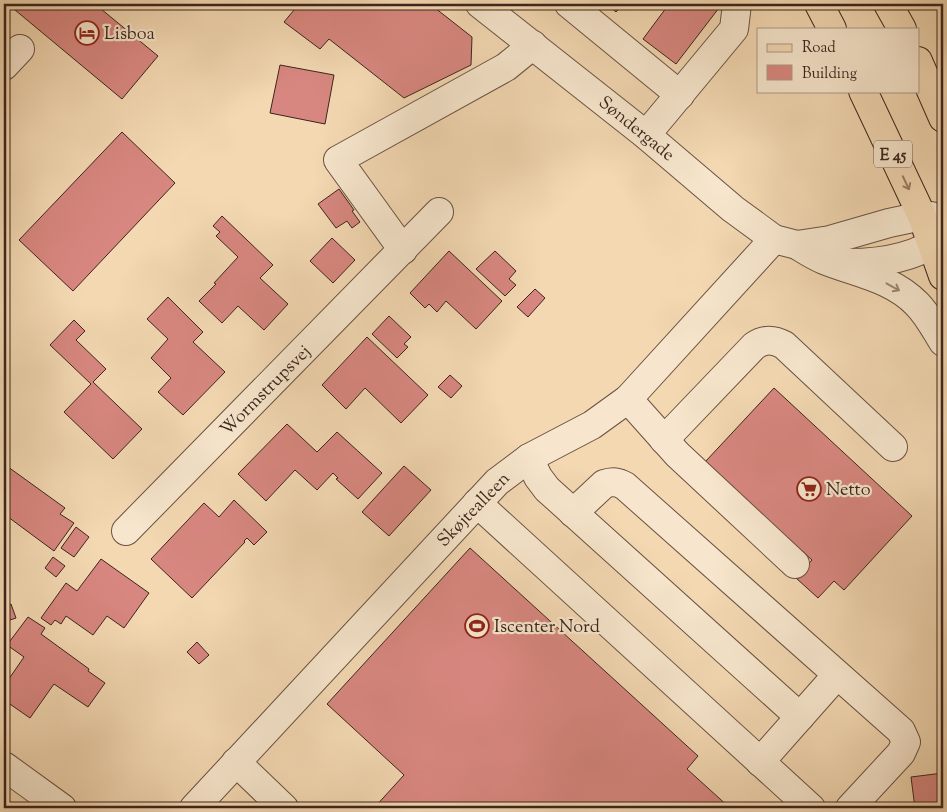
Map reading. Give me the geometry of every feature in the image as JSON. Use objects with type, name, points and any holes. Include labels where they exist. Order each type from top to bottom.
[{"type":"main road","points":[[819,4],[831,28]]},
{"type":"main road","points":[[888,4],[901,28]]},
{"type":"main road","points":[[920,66],[943,118]]},
{"type":"main road","name":"E 45","points":[[865,92],[932,218],[938,241],[943,276]]},
{"type":"street","name":"Søndergade","points":[[480,4],[646,135],[733,210],[785,242],[873,277],[903,292],[917,304],[943,342]]},
{"type":"street","points":[[569,4],[680,95]]},
{"type":"street","points":[[591,4],[608,18],[616,42]]},
{"type":"street","points":[[646,135],[734,29],[737,4]]},
{"type":"street","points":[[403,250],[338,160],[506,68],[533,45]]},
{"type":"street","name":"Wormstrupsvej","points":[[126,531],[439,212]]},
{"type":"street","points":[[785,242],[830,240],[889,223],[932,218]]},
{"type":"street","name":"Søndergade","points":[[832,262],[870,263],[891,260],[938,241]]},
{"type":"street","name":"Skøjtealleen","points":[[194,808],[502,478],[529,458],[592,425],[628,399],[785,242]]},
{"type":"street","points":[[664,440],[754,346],[759,342],[772,340],[784,345],[893,447]]},
{"type":"street","points":[[628,399],[677,454],[795,564]]},
{"type":"street","points":[[529,458],[542,483],[573,513],[800,717]]},
{"type":"street","points":[[573,513],[604,484],[618,482],[625,486],[901,731],[906,742],[901,753],[850,808]]},
{"type":"street","points":[[477,503],[812,808]]},
{"type":"street","points":[[760,762],[837,675]]},
{"type":"street","points":[[236,762],[284,808]]},
{"type":"street","points":[[4,766],[62,808]]},
{"type":"building","name":"Lisboa","points":[[20,4],[95,4],[158,56],[122,99],[15,10]]},
{"type":"building","points":[[299,4],[430,4],[472,37],[471,65],[404,98],[329,39],[320,49],[284,22]]},
{"type":"building","points":[[607,4],[623,4],[616,12]]},
{"type":"building","points":[[669,4],[722,4],[676,64],[643,39]]},
{"type":"building","points":[[280,65],[334,75],[325,124],[270,113]]},
{"type":"building","points":[[122,132],[175,183],[73,291],[19,240]]},
{"type":"building","points":[[339,189],[360,222],[352,228],[347,221],[336,228],[318,204]]},
{"type":"building","points":[[222,216],[273,265],[260,278],[288,304],[264,330],[238,306],[222,323],[199,301],[238,257],[216,236],[220,232],[213,226]]},
{"type":"building","points":[[332,238],[355,260],[333,283],[310,261]]},
{"type":"building","points":[[449,251],[502,301],[476,329],[446,301],[437,312],[429,304],[425,308],[410,293]]},
{"type":"building","points":[[495,251],[516,271],[509,279],[516,285],[505,296],[476,269]]},
{"type":"building","points":[[535,289],[545,298],[528,317],[517,307]]},
{"type":"building","points":[[168,297],[203,332],[193,342],[225,372],[183,415],[158,392],[171,378],[151,358],[168,339],[147,319]]},
{"type":"building","points":[[389,316],[411,337],[404,344],[408,347],[397,358],[372,334]]},
{"type":"building","points":[[74,320],[85,331],[76,340],[106,369],[93,382],[142,429],[113,459],[64,412],[91,384],[50,345]]},
{"type":"building","points":[[367,337],[428,395],[401,423],[365,388],[346,409],[322,385]]},
{"type":"building","points":[[450,375],[462,386],[451,398],[438,387]]},
{"type":"building","name":"Netto","points":[[774,388],[912,516],[844,590],[834,581],[818,598],[796,578],[812,560],[705,462]]},
{"type":"building","points":[[287,424],[317,452],[337,432],[382,473],[358,499],[336,479],[338,478],[333,473],[317,490],[295,470],[266,501],[238,474]]},
{"type":"building","points":[[4,464],[65,508],[60,514],[74,523],[54,551],[4,514]]},
{"type":"building","points":[[404,466],[431,490],[389,536],[362,512]]},
{"type":"building","points":[[234,500],[267,532],[254,545],[247,538],[192,598],[151,559],[204,503],[219,517]]},
{"type":"building","points":[[76,527],[89,537],[74,557],[61,548]]},
{"type":"building","name":"Iscenter Nord","points":[[470,548],[698,756],[687,769],[730,808],[374,808],[404,775],[327,704]]},
{"type":"building","points":[[53,557],[65,566],[56,577],[45,568]]},
{"type":"building","points":[[101,559],[149,593],[124,628],[107,616],[93,635],[66,616],[61,624],[55,620],[51,625],[41,618],[66,583],[77,591]]},
{"type":"building","points":[[11,604],[16,618],[4,622],[4,606]]},
{"type":"building","points":[[28,617],[45,628],[41,634],[105,683],[88,707],[54,684],[30,718],[4,700],[4,686],[24,657],[7,645]]},
{"type":"building","points":[[197,642],[209,655],[199,664],[187,652]]},
{"type":"building","points":[[943,773],[943,808],[915,808],[911,777]]},
{"type":"place","name":"Lisboa","points":[[87,33]]},
{"type":"place","name":"Netto","points":[[809,489]]},
{"type":"place","name":"Iscenter Nord","points":[[477,626]]}]
